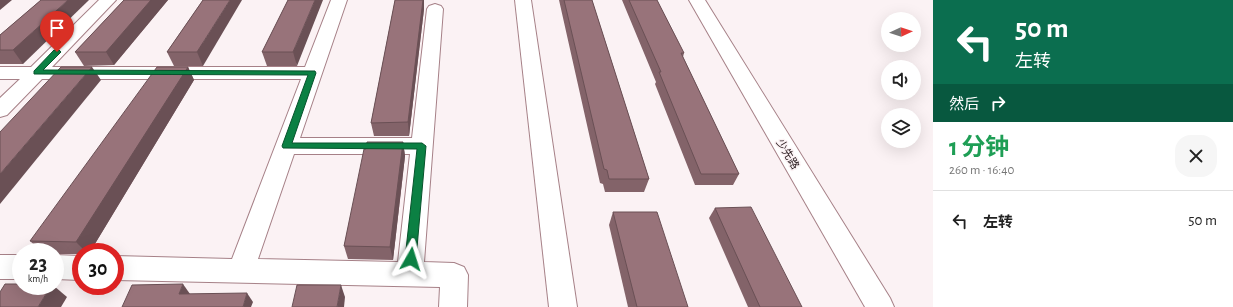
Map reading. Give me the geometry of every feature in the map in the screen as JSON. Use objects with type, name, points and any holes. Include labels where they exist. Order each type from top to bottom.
[{"type":"street","points":[[0,110],[108,0]]},
{"type":"street","points":[[242,270],[338,0]]},
{"type":"street","points":[[523,0],[563,307]]},
{"type":"street","name":"少先路","points":[[697,0],[880,307]]},
{"type":"street","points":[[410,274],[435,9]]},
{"type":"street","points":[[0,73],[312,73]]},
{"type":"street","points":[[286,146],[422,146]]},
{"type":"street","points":[[0,267],[12,267]]},
{"type":"street","points":[[124,268],[454,274],[453,307]]},
{"type":"building","points":[[41,0],[68,0],[13,50],[0,50],[0,35]]},
{"type":"building","points":[[124,0],[151,0],[106,52],[75,52]]},
{"type":"building","points":[[203,0],[230,0],[197,52],[167,52]]},
{"type":"building","points":[[288,0],[315,0],[293,52],[262,52]]},
{"type":"building","points":[[395,0],[423,0],[408,122],[371,123]]},
{"type":"building","points":[[564,0],[592,0],[649,179],[609,179],[607,170],[604,169]]},
{"type":"building","points":[[629,0],[657,0],[684,53],[681,53],[739,174],[701,174],[659,72],[661,72]]},
{"type":"building","points":[[61,67],[92,67],[0,174],[0,132]]},
{"type":"building","points":[[157,67],[188,67],[76,242],[30,241]]},
{"type":"building","points":[[367,142],[403,142],[390,247],[344,246],[364,149],[366,149]]},
{"type":"building","points":[[751,207],[802,307],[760,307],[715,208]]},
{"type":"building","points":[[613,212],[657,212],[688,307],[637,307]]},
{"type":"building","points":[[5,284],[12,284],[12,295],[45,295],[38,307],[0,307],[0,292]]},
{"type":"building","points":[[183,284],[179,294],[247,293],[243,307],[122,307],[132,285]]},
{"type":"building","points":[[297,285],[341,285],[337,307],[292,307]]},
{"type":"route","points":[[57,52],[36,73],[312,73],[286,146],[422,146],[411,259]]}]
